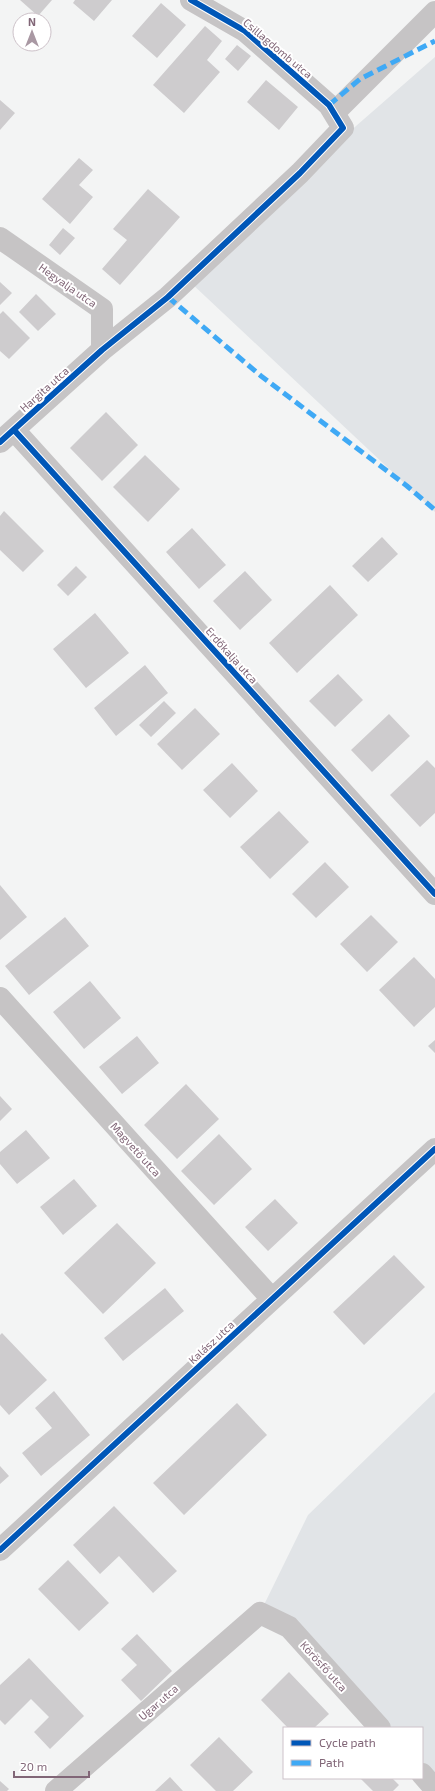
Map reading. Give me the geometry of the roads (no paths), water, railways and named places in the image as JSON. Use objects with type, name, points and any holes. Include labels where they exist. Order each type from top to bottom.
[{"type":"street","name":"Csillagdomb utca","points":[[199,2],[245,30],[332,109]]},
{"type":"street","points":[[332,109],[435,12]]},
{"type":"street","name":"Hargita utca","points":[[7,436],[102,350],[168,296],[300,173],[343,128],[332,109]]},
{"type":"street","name":"Hegyalja utca","points":[[0,238],[102,309],[102,350]]},
{"type":"street","name":"Erdőkalja utca","points":[[7,436],[435,894]]},
{"type":"street","name":"Magvető utca","points":[[0,998],[272,1299]]},
{"type":"street","name":"Kalász utca","points":[[0,1550],[435,1149]]},
{"type":"street","name":"Körösfő utca","points":[[260,1613],[288,1627],[379,1727]]},
{"type":"street","name":"Ugar utca","points":[[56,1791],[260,1613]]},
{"type":"street","points":[[423,1775],[435,1789]]}]
